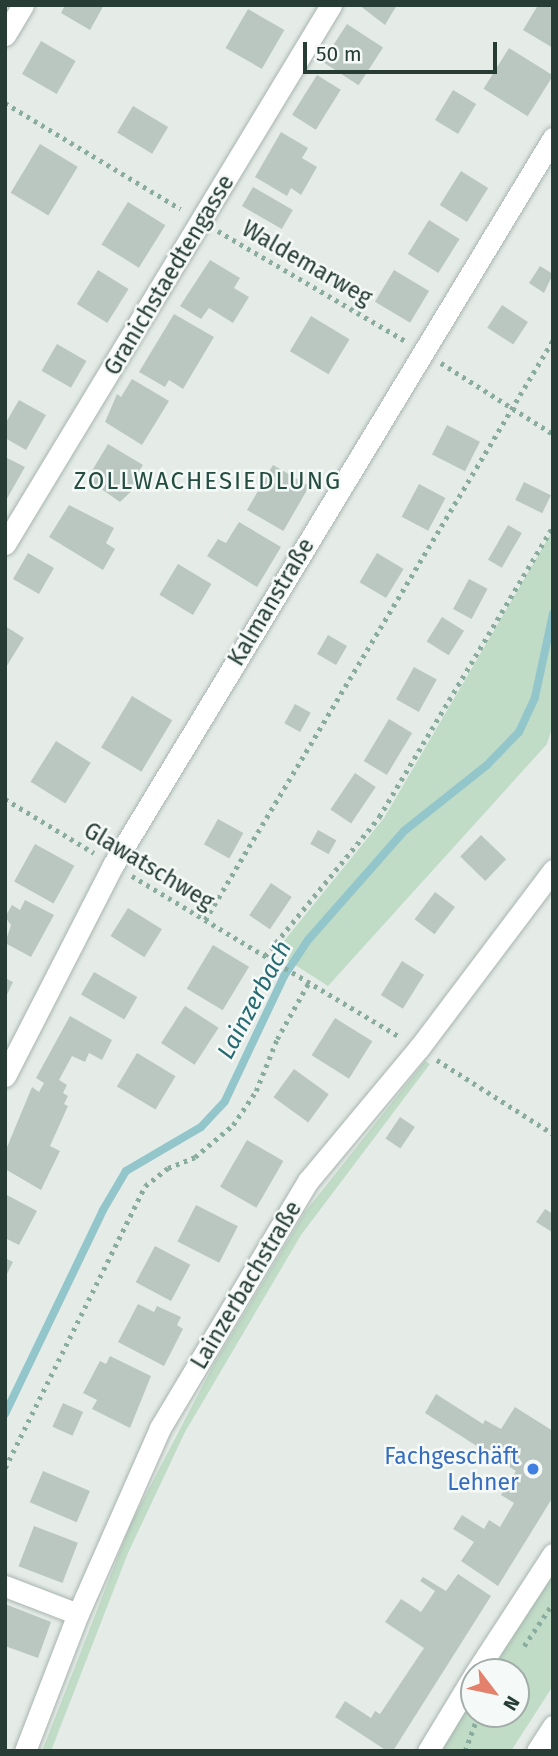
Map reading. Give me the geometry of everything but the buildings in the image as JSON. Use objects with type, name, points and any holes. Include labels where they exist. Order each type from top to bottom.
[{"type":"street","points":[[5,35],[23,5]]},
{"type":"street","name":"Granichstaedtengasse","points":[[5,544],[331,5]]},
{"type":"street","name":"Kalmanstraße","points":[[5,1076],[113,865],[553,138]]},
{"type":"street","name":"Lainzerbachstraße","points":[[24,1751],[78,1614],[160,1429],[308,1181],[419,1048],[553,870]]},
{"type":"street","points":[[485,1658],[553,1554]]},
{"type":"street","points":[[5,1586],[78,1614]]},
{"type":"street","points":[[428,1751],[460,1699]]},
{"type":"street","points":[[537,1751],[553,1726]]},
{"type":"path","name":"Waldemarweg","points":[[5,103],[422,351],[553,434]]},
{"type":"path","points":[[205,920],[553,340]]},
{"type":"path","points":[[265,956],[379,817],[553,526]]},
{"type":"path","name":"Glawatschweg","points":[[5,799],[307,981],[276,1039],[256,1091],[233,1125],[195,1157],[168,1168],[145,1186],[5,1468]]},
{"type":"path","points":[[522,1649],[553,1604]]},
{"type":"path","points":[[465,1751],[474,1728]]},
{"type":"green space","points":[[553,530],[553,724],[547,744],[328,986],[275,952],[384,818]]},
{"type":"green space","points":[[425,1061],[430,1064],[301,1235],[185,1432],[128,1553],[51,1751],[42,1751],[131,1523],[215,1362],[305,1212]]},
{"type":"green space","points":[[553,1572],[553,1686],[530,1722],[530,1658],[497,1658]]},
{"type":"green space","points":[[460,1717],[460,1728],[526,1728],[511,1751],[439,1751]]},
{"type":"waterway","name":"Lainzerbach","points":[[5,1414],[103,1210],[126,1171],[201,1127],[225,1101],[284,976],[308,940],[404,831],[487,765],[519,732],[535,697],[553,614]]},
{"type":"place","name":"Fachgeschäft Lehner","points":[[533,1469]]},
{"type":"district","name":"ZOLLWACHESIEDLUNG","points":[[208,482]]}]
